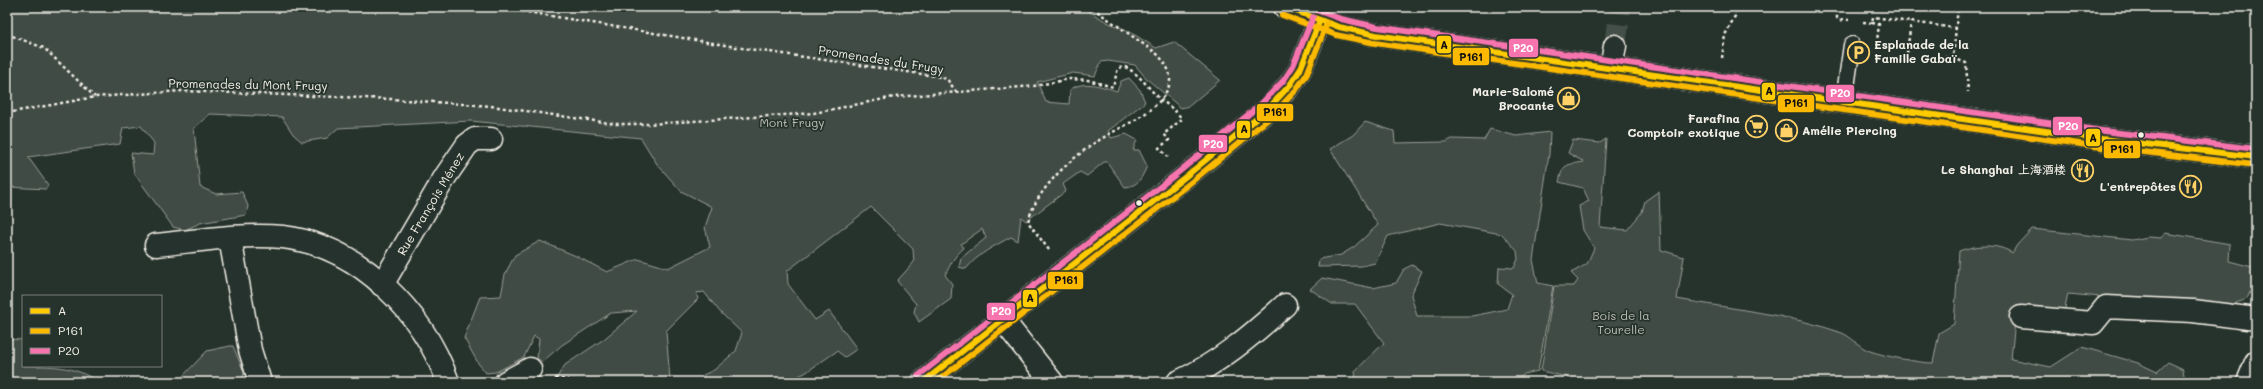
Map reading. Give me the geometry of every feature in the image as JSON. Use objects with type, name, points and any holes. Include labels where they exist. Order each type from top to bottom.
[{"type":"street","points":[[1285,7],[1346,29],[1376,35],[2102,139],[2256,157]]},
{"type":"street","points":[[923,382],[1185,177],[1277,100],[1300,70],[1320,20]]},
{"type":"street","points":[[1611,68],[1615,46]]},
{"type":"street","name":"Rue François Ménez","points":[[382,285],[445,177],[467,145],[475,139],[491,139]]},
{"type":"street","points":[[156,245],[260,236],[301,240],[352,262],[396,298],[421,327],[440,359],[448,382]]},
{"type":"street","points":[[230,238],[250,350],[260,382]]},
{"type":"street","points":[[1178,382],[1227,355],[1250,337],[1285,305]]},
{"type":"street","points":[[2021,317],[2093,323],[2106,307],[2193,311],[2256,320]]},
{"type":"street","points":[[1003,320],[1052,382]]},
{"type":"street","points":[[2248,382],[2256,362]]},
{"type":"street","points":[[506,382],[530,369]]},
{"type":"lane","points":[[1844,101],[1852,45]]},
{"type":"path","name":"Promenades du Frugy","points":[[498,7],[742,48],[935,76],[947,79],[957,94]]},
{"type":"path","points":[[1065,271],[1028,222],[1039,194],[1051,180],[1086,150],[1104,136],[1134,120],[1161,99],[1170,82],[1169,70],[1165,62],[1091,7]]},
{"type":"path","points":[[1719,83],[1725,35],[1735,16],[1736,7]]},
{"type":"path","points":[[1819,7],[1837,10],[1836,18],[1843,19],[1840,31]]},
{"type":"path","points":[[1953,58],[1958,7]]},
{"type":"path","points":[[1873,17],[1956,28]]},
{"type":"path","points":[[1907,53],[1911,22]]},
{"type":"path","points":[[1872,23],[1879,24],[1876,48]]},
{"type":"path","points":[[7,34],[44,48],[95,97]]},
{"type":"path","points":[[1945,57],[1953,58],[1966,63],[1968,69],[1968,91],[1964,119]]},
{"type":"path","points":[[957,94],[1034,86],[1070,79],[1088,80],[1113,87],[1118,68],[1126,67],[1138,75],[1161,99],[1174,108],[1182,119],[1164,134],[1170,140],[1160,148]]},
{"type":"path","name":"Promenades du Mont Frugy","points":[[7,114],[95,97],[182,91],[391,99],[491,106]]},
{"type":"path","name":"Promenades du Frugy","points":[[491,106],[616,124],[649,124],[807,114],[894,97],[957,94]]},
{"type":"green space","name":"Mont Frugy","points":[[7,7],[1089,7],[1088,11],[1109,23],[1127,30],[1156,48],[1174,42],[1220,80],[1189,106],[1181,108],[1147,79],[1135,65],[1108,61],[1101,62],[1095,76],[1073,73],[1037,82],[1046,102],[1069,104],[1070,90],[1075,87],[1087,84],[1117,91],[1121,81],[1129,78],[1140,90],[1145,102],[1108,131],[1111,138],[1126,134],[1137,140],[1133,150],[1139,150],[1147,166],[1142,177],[1134,185],[1125,187],[1107,162],[1104,162],[1087,176],[1080,172],[1063,184],[1066,191],[1026,221],[1021,217],[1018,241],[1011,237],[992,247],[966,269],[959,267],[961,258],[986,238],[982,229],[961,244],[964,248],[955,258],[945,275],[952,284],[951,299],[919,322],[914,312],[916,304],[897,281],[914,262],[913,249],[871,207],[787,271],[788,284],[815,320],[829,311],[857,349],[845,357],[837,351],[805,373],[785,382],[705,382],[703,375],[714,370],[736,351],[742,333],[720,312],[704,292],[696,293],[698,299],[666,331],[670,379],[676,382],[554,382],[565,365],[604,339],[637,311],[611,313],[562,345],[542,362],[537,358],[539,339],[534,336],[524,357],[496,372],[486,373],[478,363],[464,338],[480,297],[501,296],[505,274],[515,255],[540,241],[576,256],[607,272],[638,259],[668,268],[710,247],[705,227],[712,207],[681,191],[657,164],[641,138],[471,121],[338,128],[327,138],[302,142],[293,134],[282,117],[210,114],[194,128],[200,187],[216,194],[242,192],[248,206],[246,215],[200,223],[185,230],[173,227],[134,173],[131,153],[153,155],[154,143],[141,126],[123,128],[120,144],[28,157],[48,185],[46,189],[7,187]]},
{"type":"green space","points":[[1365,122],[1394,131],[1395,143],[1446,142],[1452,139],[1484,140],[1490,129],[1516,136],[1550,132],[1549,154],[1533,260],[1538,283],[1553,286],[1538,371],[1524,374],[1516,382],[1356,382],[1355,371],[1384,343],[1355,304],[1332,304],[1310,289],[1322,278],[1373,288],[1396,283],[1404,269],[1412,265],[1422,271],[1411,295],[1417,316],[1472,316],[1507,309],[1512,294],[1498,284],[1499,267],[1514,268],[1518,259],[1517,251],[1502,234],[1440,223],[1388,236],[1375,263],[1362,266],[1318,267],[1319,259],[1341,255],[1354,247],[1378,225],[1330,149],[1353,135]]},
{"type":"green space","name":"Bois de la Tourelle","points":[[1606,139],[1600,227],[1627,230],[1642,212],[1645,201],[1659,191],[1661,250],[1684,257],[1677,299],[1760,313],[1822,326],[1846,335],[1866,350],[1892,357],[1933,363],[1939,333],[1954,324],[1959,251],[1972,247],[1993,246],[2012,253],[2017,245],[2032,229],[2132,240],[2148,237],[2161,238],[2165,233],[2230,244],[2229,261],[2256,268],[2256,278],[2247,299],[2223,308],[2068,294],[2064,313],[2016,312],[2011,359],[2051,367],[2082,347],[2138,363],[2157,372],[2168,362],[2183,369],[2185,382],[1575,382],[1567,377],[1541,371],[1554,286],[1574,286],[1578,280],[1571,273],[1587,264],[1594,248],[1583,230],[1579,206],[1589,201],[1583,188],[1559,182],[1562,171],[1566,166],[1584,162],[1568,153],[1573,140],[1600,143]]},
{"type":"green space","points":[[7,339],[22,340],[22,367],[54,367],[71,369],[89,376],[99,382],[7,382]]},
{"type":"green space","points":[[233,346],[244,372],[242,382],[170,382],[180,379],[207,351]]},
{"type":"tunnel","points":[[1615,46],[1620,7]]},
{"type":"transit line","name":"A","points":[[1285,7],[1339,27],[1376,35],[2102,139],[2256,157]]},
{"type":"transit line","name":"P20","points":[[1308,7],[1341,19],[1377,27],[2103,131],[2256,149]]},
{"type":"transit line","name":"P161","points":[[1282,15],[1336,35],[1375,43],[2101,147],[2255,165]]},
{"type":"transit line","name":"P20","points":[[918,376],[1180,171],[1261,104],[1284,80],[1293,66],[1313,17]]},
{"type":"transit line","name":"A","points":[[923,382],[1185,177],[1267,110],[1290,85],[1300,70],[1320,20]]},
{"type":"transit line","name":"P161","points":[[936,382],[1190,183],[1272,116],[1296,90],[1307,74],[1327,23]]},
{"type":"place","name":"Esplanade de la Famille Gabaï","points":[[1858,52]]},
{"type":"place","name":"Marie-Salomé Brocante","points":[[1569,99]]},
{"type":"place","name":"Farafina Comptoir exotique","points":[[1756,126]]},
{"type":"place","name":"Amélie Piercing","points":[[1787,131]]},
{"type":"place","name":"Le Shanghai 上海酒楼","points":[[2082,170]]},
{"type":"place","name":"L'entrepôtes","points":[[2191,187]]}]
